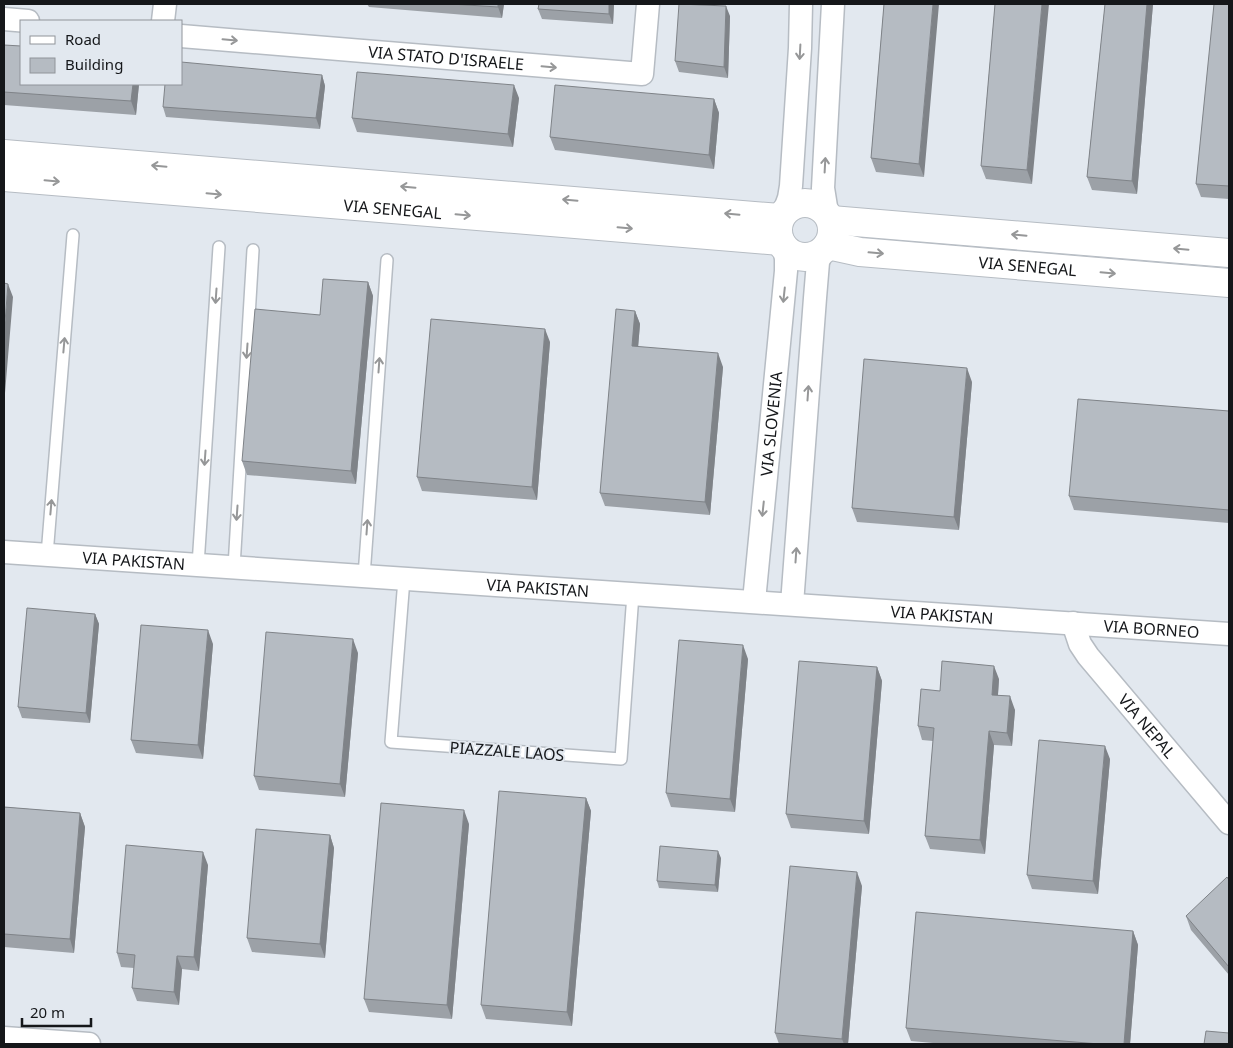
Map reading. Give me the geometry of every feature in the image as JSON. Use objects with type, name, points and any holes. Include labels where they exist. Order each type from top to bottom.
[{"type":"main road","name":"VIA SENEGAL","points":[[4,154],[782,229]]},
{"type":"main road","name":"VIA SENEGAL","points":[[4,177],[782,229]]},
{"type":"main road","points":[[806,202],[821,207],[827,232],[806,257],[790,253],[782,229],[798,203],[806,202]]},
{"type":"main road","name":"VIA SENEGAL","points":[[827,232],[1229,253]]},
{"type":"main road","name":"VIA SENEGAL","points":[[827,232],[860,252],[1229,283]]},
{"type":"street","points":[[163,20],[165,4]]},
{"type":"street","name":"VIA STATO D'ISRAELE","points":[[182,36],[642,74],[648,4]]},
{"type":"street","name":"VIA SLOVENIA","points":[[754,602],[786,271],[782,229],[791,186],[801,4]]},
{"type":"street","name":"VIA SLOVENIA","points":[[792,604],[818,262],[827,232],[823,188],[833,4]]},
{"type":"street","points":[[4,19],[20,20]]},
{"type":"street","name":"VIA PAKISTAN","points":[[4,552],[1073,622]]},
{"type":"street","name":"VIA BORNEO","points":[[1073,622],[1229,634]]},
{"type":"street","name":"VIA NEPAL","points":[[1073,622],[1080,644],[1088,656],[1229,823]]},
{"type":"street","points":[[4,1038],[89,1044]]},
{"type":"lane","points":[[47,555],[72,235]]},
{"type":"lane","points":[[198,565],[219,247]]},
{"type":"lane","points":[[234,567],[253,250]]},
{"type":"lane","points":[[364,576],[387,260]]},
{"type":"lane","name":"PIAZZALE LAOS","points":[[404,579],[391,742],[621,759],[633,594]]},
{"type":"building","points":[[451,4],[498,4],[498,7]]},
{"type":"building","points":[[539,4],[609,4],[609,14],[538,9]]},
{"type":"building","points":[[679,4],[726,6],[724,67],[675,61]]},
{"type":"building","points":[[884,4],[933,4],[919,164],[871,158]]},
{"type":"building","points":[[995,4],[1042,4],[1027,170],[981,166]]},
{"type":"building","points":[[1105,4],[1147,4],[1132,181],[1087,177]]},
{"type":"building","points":[[1214,4],[1229,4],[1229,186],[1196,184]]},
{"type":"building","points":[[4,45],[20,46],[20,85],[133,85],[131,101],[4,92]]},
{"type":"building","points":[[182,62],[322,75],[316,118],[163,107],[165,85],[182,85]]},
{"type":"building","points":[[357,72],[514,85],[508,134],[352,118]]},
{"type":"building","points":[[555,85],[714,99],[709,155],[550,137]]},
{"type":"building","points":[[323,279],[368,282],[351,471],[242,461],[255,309],[320,315]]},
{"type":"building","points":[[4,283],[8,284],[4,335]]},
{"type":"building","points":[[616,309],[635,311],[632,346],[718,353],[705,502],[600,493]]},
{"type":"building","points":[[431,319],[545,329],[532,487],[417,477]]},
{"type":"building","points":[[864,359],[967,368],[954,517],[852,508]]},
{"type":"building","points":[[1078,399],[1229,411],[1229,510],[1069,496]]},
{"type":"building","points":[[27,608],[95,614],[86,713],[18,707]]},
{"type":"building","points":[[141,625],[208,630],[198,745],[131,740]]},
{"type":"building","points":[[266,632],[353,639],[340,784],[254,776]]},
{"type":"building","points":[[679,640],[743,645],[730,799],[666,793]]},
{"type":"building","points":[[799,661],[877,667],[864,821],[786,814]]},
{"type":"building","points":[[942,661],[994,666],[992,695],[1010,696],[1007,733],[989,731],[980,840],[925,836],[934,728],[918,726],[921,689],[940,691]]},
{"type":"building","points":[[1039,740],[1105,746],[1093,881],[1027,875]]},
{"type":"building","points":[[499,791],[586,798],[567,1012],[481,1005]]},
{"type":"building","points":[[381,803],[464,810],[447,1005],[364,999]]},
{"type":"building","points":[[4,807],[80,813],[70,939],[4,934]]},
{"type":"building","points":[[256,829],[330,835],[320,944],[247,938]]},
{"type":"building","points":[[126,845],[203,852],[194,957],[177,956],[174,992],[132,988],[135,955],[117,953]]},
{"type":"building","points":[[660,846],[718,851],[715,885],[657,881]]},
{"type":"building","points":[[790,866],[857,872],[842,1039],[775,1033]]},
{"type":"building","points":[[1227,877],[1229,880],[1229,967],[1186,916]]},
{"type":"building","points":[[916,912],[1133,931],[1124,1044],[1099,1044],[906,1028]]},
{"type":"building","points":[[1206,1031],[1229,1033],[1229,1044],[1204,1044]]}]
